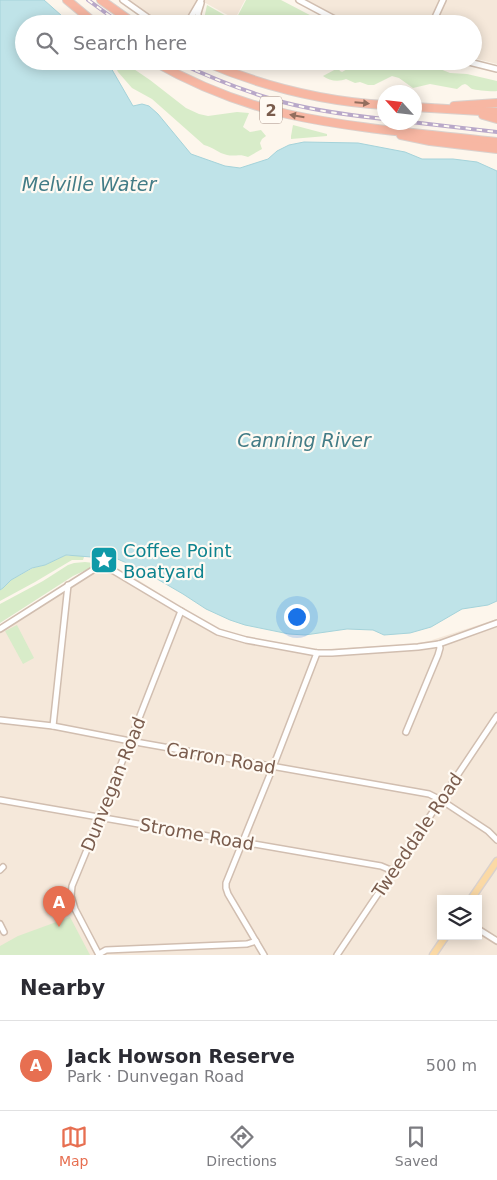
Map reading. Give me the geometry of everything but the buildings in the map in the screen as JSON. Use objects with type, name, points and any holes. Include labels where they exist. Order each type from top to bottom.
[{"type":"highway","points":[[67,0],[85,15]]},
{"type":"highway","points":[[101,0],[122,15]]},
{"type":"highway","name":"2","points":[[171,70],[217,92],[288,114],[345,124],[497,142]]},
{"type":"highway","name":"2","points":[[226,70],[251,80],[311,95],[360,104],[377,105]]},
{"type":"highway","points":[[422,108],[497,103]]},
{"type":"highway","points":[[422,108],[497,112]]},
{"type":"highway","points":[[469,111],[497,119]]},
{"type":"highway","points":[[345,124],[430,141],[497,149]]},
{"type":"main road","points":[[474,895],[497,860]]},
{"type":"main road","points":[[433,955],[443,940]]},
{"type":"street","points":[[123,0],[144,15]]},
{"type":"street","points":[[193,15],[202,0]]},
{"type":"street","points":[[198,15],[202,0]]},
{"type":"street","points":[[299,0],[327,15]]},
{"type":"street","points":[[436,15],[444,0]]},
{"type":"street","points":[[482,65],[497,69]]},
{"type":"street","points":[[0,629],[96,568],[108,568],[218,632],[246,640],[317,653],[440,644],[497,623]]},
{"type":"street","points":[[53,726],[68,585]]},
{"type":"street","name":"Dunvegan Road","points":[[99,954],[75,909],[71,896],[72,886],[181,611]]},
{"type":"street","points":[[406,732],[438,655],[440,644]]},
{"type":"street","points":[[264,955],[228,894],[226,888],[227,880],[274,767],[317,653]]},
{"type":"street","name":"Tweeddale Road","points":[[338,955],[497,716]]},
{"type":"street","name":"Carron Road","points":[[0,720],[53,726],[429,794],[494,834],[497,840]]},
{"type":"street","name":"Strome Road","points":[[0,800],[381,866],[393,871]]},
{"type":"street","points":[[0,924],[4,932]]},
{"type":"street","points":[[482,932],[497,941]]},
{"type":"street","points":[[99,954],[106,950],[247,944],[256,941]]},
{"type":"shaded area","points":[[128,0],[198,0],[189,15],[149,15]]},
{"type":"shaded area","points":[[200,0],[245,0],[237,15],[228,15]]},
{"type":"shaded area","points":[[295,0],[497,0],[497,64],[482,60],[482,15],[331,15]]},
{"type":"shaded area","points":[[108,567],[129,574],[185,610],[216,627],[245,637],[310,650],[412,644],[429,641],[497,619],[497,955],[0,955],[0,625],[92,568]]},
{"type":"green space","points":[[246,0],[281,0],[310,15],[238,15]]},
{"type":"green space","points":[[207,5],[224,15],[205,15]]},
{"type":"green space","points":[[117,70],[135,70],[186,108],[199,114],[208,116],[237,112],[249,113],[243,127],[250,132],[261,130],[266,136],[260,143],[262,149],[248,157],[242,155],[233,156],[204,145],[152,99],[132,88]]},
{"type":"green space","points":[[334,70],[442,70],[497,81],[497,91],[471,89],[465,84],[457,89],[430,84],[422,86],[409,85],[399,78],[392,76],[374,85],[368,85],[346,79],[331,80],[323,76]]},
{"type":"green space","points":[[293,125],[327,134],[327,136],[291,139]]},
{"type":"green space","points":[[83,553],[83,560],[72,560],[0,601],[0,590],[11,580],[33,568],[45,565],[66,555]]},
{"type":"green space","points":[[85,562],[103,565],[97,565],[73,576],[0,623],[0,604],[68,565]]},
{"type":"green space","points":[[17,625],[34,658],[23,664],[5,631]]},
{"type":"green space","points":[[70,917],[90,955],[0,955],[0,946],[18,936]]},
{"type":"water","name":"Canning River","points":[[0,0],[44,0],[61,15],[15,15],[15,70],[112,70],[133,106],[142,104],[149,106],[158,114],[191,154],[225,166],[240,168],[268,159],[277,151],[289,145],[304,142],[358,143],[405,152],[422,159],[453,159],[477,162],[497,171],[497,601],[488,605],[462,609],[431,627],[410,633],[384,635],[373,630],[347,629],[305,635],[289,634],[230,620],[206,609],[140,569],[113,557],[66,555],[45,565],[32,568],[11,580],[0,590]]},
{"type":"railway","points":[[88,0],[109,15]]},
{"type":"railway","points":[[195,70],[235,87],[286,103],[328,112],[377,118]]},
{"type":"railway","points":[[422,123],[497,132]]},
{"type":"place","name":"Coffee Point Boatyard","points":[[104,560]]},
{"type":"place","name":"Jack Howson Reserve","points":[[59,927]]},
{"type":"water label","name":"Melville Water","points":[[89,184]]}]
